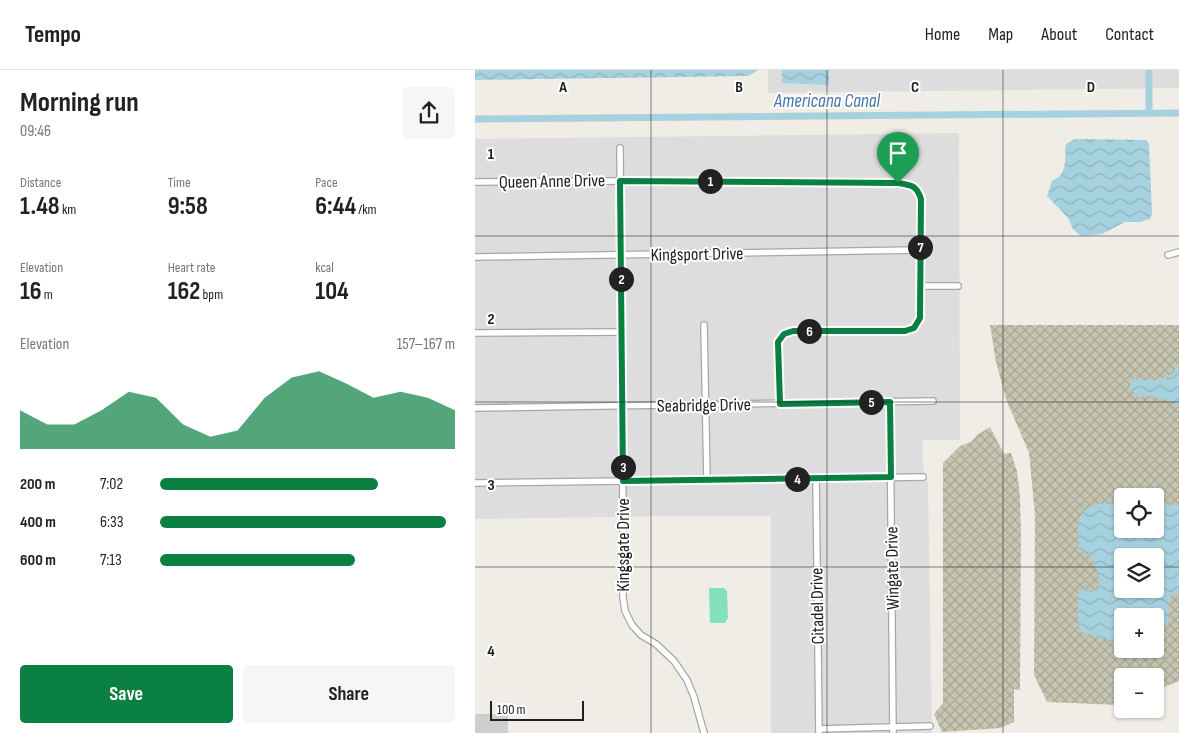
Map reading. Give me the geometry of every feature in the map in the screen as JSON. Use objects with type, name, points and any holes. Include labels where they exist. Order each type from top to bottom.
[{"type":"street","name":"Kingsgate Drive","points":[[620,148],[623,597],[625,611],[632,625],[641,635],[656,644],[674,661],[694,697],[704,733]]},
{"type":"street","name":"Queen Anne Drive","points":[[475,182],[620,181],[911,184],[919,192],[921,199],[920,250]]},
{"type":"street","name":"Kingsport Drive","points":[[475,257],[920,250]]},
{"type":"street","points":[[780,404],[778,342],[784,334],[793,331],[905,331],[914,328],[920,318],[920,250]]},
{"type":"street","points":[[920,286],[958,286]]},
{"type":"street","points":[[704,325],[707,480]]},
{"type":"street","points":[[475,333],[621,332]]},
{"type":"street","name":"Wingate Drive","points":[[890,402],[893,730]]},
{"type":"street","name":"Seabridge Drive","points":[[475,408],[933,402]]},
{"type":"street","points":[[475,482],[923,477]]},
{"type":"street","name":"Citadel Drive","points":[[816,478],[819,731]]},
{"type":"street","points":[[819,731],[893,730],[930,726]]},
{"type":"shaded area","points":[[768,70],[1179,70],[1179,88],[768,93]]},
{"type":"shaded area","points":[[959,133],[960,440],[923,440],[923,468],[928,485],[932,733],[771,733],[771,516],[475,519],[475,139]]},
{"type":"shaded area","points":[[990,325],[1179,325],[1179,681],[1164,687],[1164,668],[1114,668],[1114,705],[1047,702],[1034,675],[1035,515],[1029,453],[1006,399],[996,362]]},
{"type":"shaded area","points":[[990,427],[1004,454],[1011,453],[1017,471],[1020,496],[1020,690],[1014,689],[1014,722],[1000,728],[942,732],[934,714],[943,703],[943,463],[960,446],[971,442],[977,435]]},
{"type":"shaded area","points":[[475,714],[508,714],[508,733],[475,733]]},
{"type":"green space","points":[[709,588],[724,588],[727,591],[728,618],[725,623],[710,623]]},
{"type":"water","points":[[475,70],[757,71],[748,76],[475,80]]},
{"type":"water","points":[[782,70],[829,70],[829,85],[782,83]]},
{"type":"water","points":[[1075,139],[1146,140],[1149,144],[1152,213],[1150,219],[1140,222],[1125,222],[1102,234],[1081,236],[1073,229],[1068,218],[1047,196],[1052,181],[1061,174],[1065,165],[1066,144]]},
{"type":"water","points":[[1179,366],[1179,406],[1164,399],[1148,396],[1140,397],[1129,389],[1132,378],[1162,379]]},
{"type":"water","points":[[1114,503],[1114,538],[1164,538],[1164,504],[1179,505],[1179,594],[1173,593],[1169,602],[1168,623],[1164,628],[1164,608],[1114,608],[1114,642],[1082,632],[1078,625],[1078,594],[1084,589],[1089,591],[1097,590],[1099,581],[1091,556],[1085,554],[1079,548],[1078,524],[1080,516],[1084,511],[1089,507]]},
{"type":"waterway","points":[[1149,70],[1149,113]]},
{"type":"waterway","name":"Americana Canal","points":[[475,119],[1179,113]]},
{"type":"route","points":[[620,181],[898,183],[911,184],[919,192],[921,199],[920,318],[914,328],[905,331],[793,331],[784,334],[778,342],[780,404],[890,402],[891,477],[623,481],[620,181]]}]
